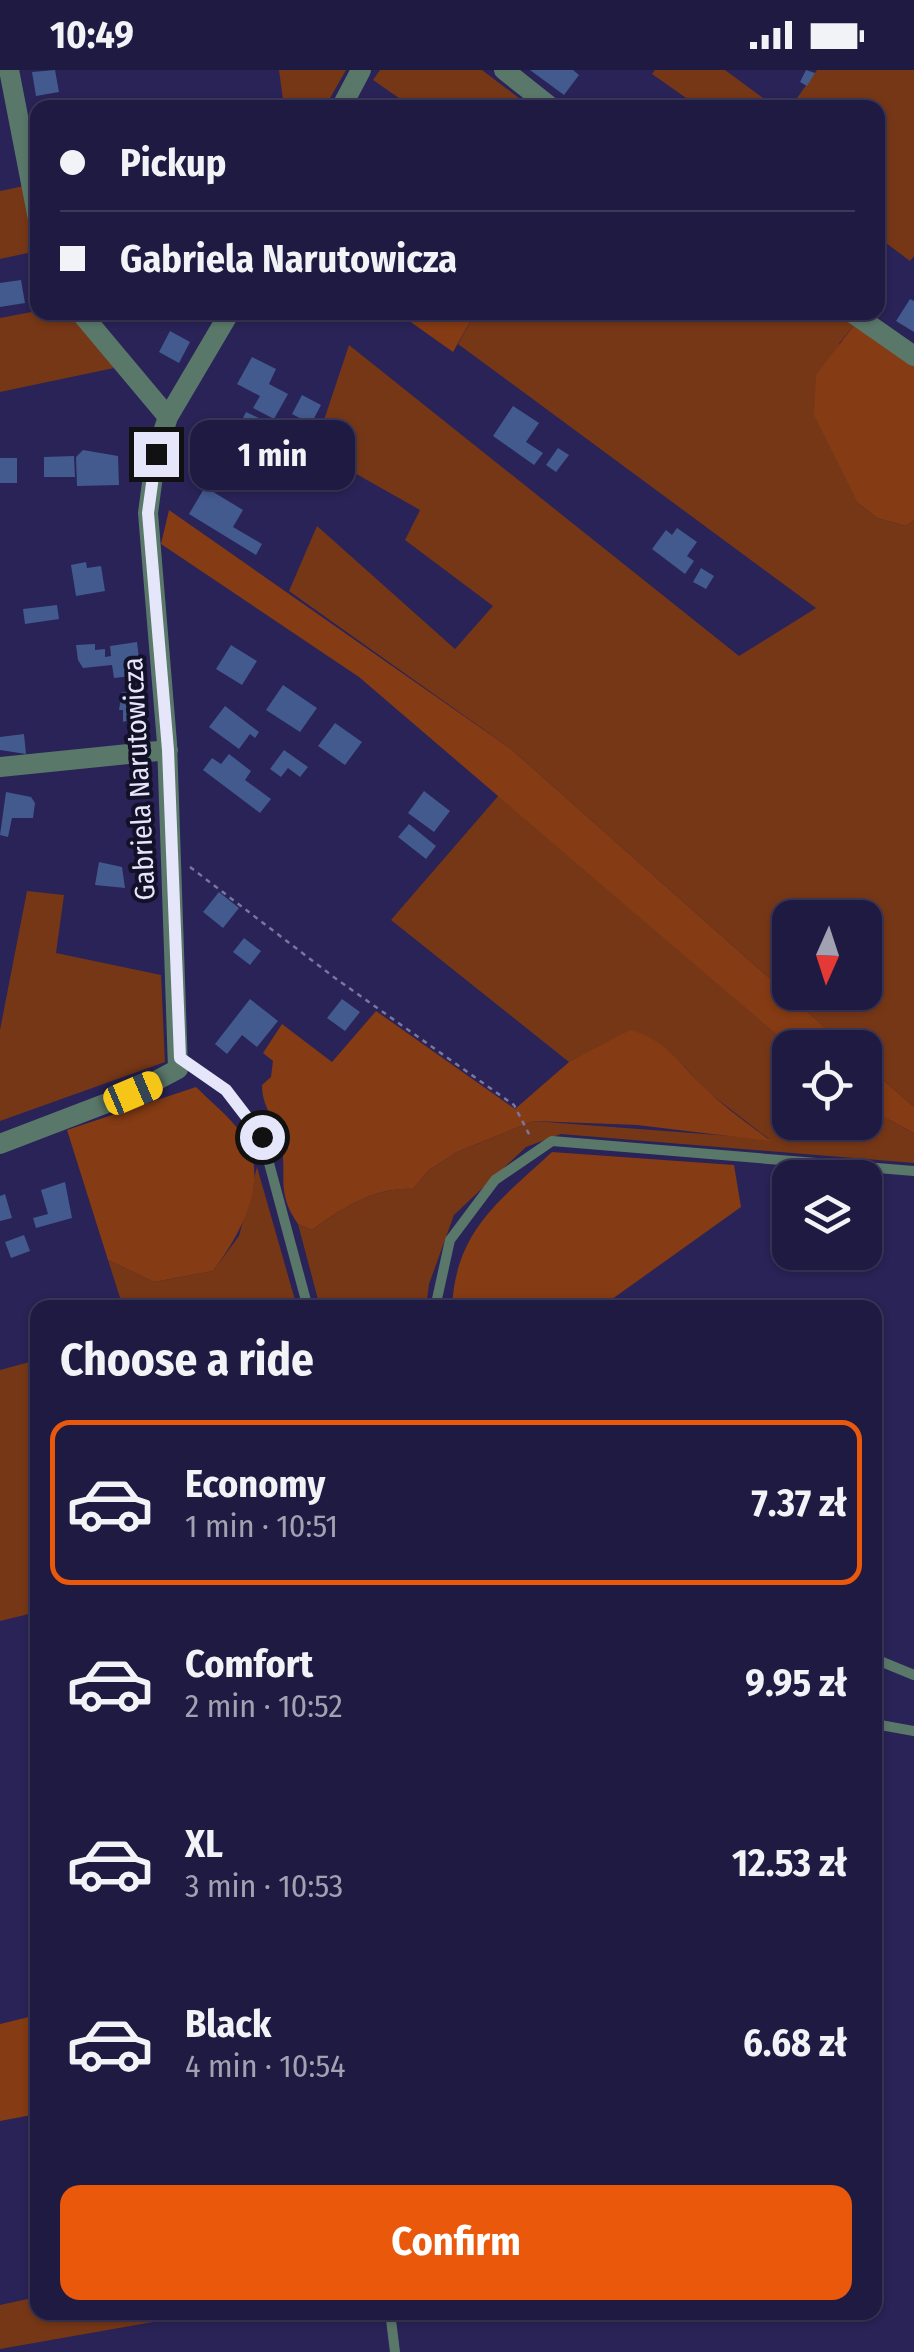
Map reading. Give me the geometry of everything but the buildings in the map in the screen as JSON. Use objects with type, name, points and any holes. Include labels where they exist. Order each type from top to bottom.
[{"type":"street","points":[[9,70],[30,178]]},
{"type":"street","points":[[346,100],[361,70]]},
{"type":"street","points":[[504,70],[542,100]]},
{"type":"street","points":[[87,320],[168,418]]},
{"type":"street","name":"Gabriela Narutowicza","points":[[180,1058],[168,750],[148,513],[156,454],[168,418],[225,320]]},
{"type":"street","points":[[862,320],[914,356]]},
{"type":"street","points":[[0,767],[168,750]]},
{"type":"street","points":[[0,1144],[164,1080],[178,1069],[180,1058]]},
{"type":"lane","points":[[180,1058],[226,1090],[262,1137],[306,1300]]},
{"type":"lane","points":[[436,1300],[450,1240],[469,1214],[495,1180],[552,1142],[914,1171]]},
{"type":"lane","points":[[882,1662],[914,1675]]},
{"type":"lane","points":[[882,1725],[914,1731]]},
{"type":"lane","points":[[391,2320],[394,2352]]},
{"type":"path","points":[[171,853],[335,978],[514,1104],[538,1151]]},
{"type":"shaded area","points":[[279,70],[346,70],[329,100],[283,100]]},
{"type":"shaded area","points":[[380,70],[482,70],[522,100],[402,100],[373,80]]},
{"type":"shaded area","points":[[655,70],[725,70],[766,100],[689,100],[652,74]]},
{"type":"shaded area","points":[[817,70],[914,70],[914,256],[910,261],[885,242],[885,100],[796,100]]},
{"type":"shaded area","points":[[24,186],[30,216],[30,253],[0,259],[0,191]]},
{"type":"shaded area","points":[[30,312],[30,320],[78,320],[114,368],[0,392],[0,318]]},
{"type":"shaded area","points":[[408,320],[471,320],[453,352]]},
{"type":"shaded area","points":[[471,320],[849,320],[855,324],[839,344],[858,503],[877,518],[906,526],[914,520],[914,1107],[882,1079],[882,1030],[828,1030],[805,1010],[882,1010],[882,900],[772,900],[772,980],[511,749],[289,591],[317,526],[455,649],[493,606],[405,540],[420,510],[314,450],[349,345],[739,656],[816,608],[458,344]]},
{"type":"shaded area","points":[[855,324],[914,365],[914,520],[906,526],[877,518],[858,503],[814,415],[816,375]]},
{"type":"shaded area","points":[[169,510],[511,749],[772,980],[772,1010],[805,1010],[828,1030],[772,1031],[359,677],[161,544]]},
{"type":"shaded area","points":[[499,795],[772,1031],[772,1140],[882,1140],[882,1116],[914,1133],[914,1163],[561,1134],[526,1147],[454,1215],[427,1300],[318,1300],[298,1224],[312,1230],[372,1195],[413,1189],[429,1170],[457,1152],[533,1121],[769,1139],[704,1089],[684,1066],[609,1043],[569,1062],[391,920]]},
{"type":"shaded area","points":[[27,891],[64,895],[56,953],[161,975],[165,1062],[0,1121],[0,1030]]},
{"type":"shaded area","points":[[376,1011],[515,1109],[569,1062],[630,1030],[643,1034],[664,1047],[716,1099],[771,1141],[637,1125],[533,1121],[457,1152],[429,1170],[413,1189],[372,1195],[312,1230],[298,1224],[286,1201],[280,1138],[266,1107],[262,1085],[271,1077],[273,1061],[263,1053],[282,1024],[332,1062]]},
{"type":"shaded area","points":[[882,1079],[914,1107],[914,1133],[882,1116]]},
{"type":"shaded area","points":[[196,1087],[241,1133],[250,1150],[254,1186],[243,1222],[213,1271],[154,1282],[108,1260],[67,1130]]},
{"type":"shaded area","points":[[552,1152],[734,1165],[741,1207],[611,1300],[453,1300],[455,1280],[471,1237],[498,1202]]},
{"type":"shaded area","points":[[257,1167],[295,1300],[121,1300],[108,1260],[154,1282],[213,1271],[239,1236]]},
{"type":"shaded area","points":[[30,1362],[30,1614],[0,1621],[0,1370]]},
{"type":"shaded area","points":[[30,2017],[30,2115],[0,2121],[0,2024]]},
{"type":"shaded area","points":[[30,2299],[30,2320],[164,2320],[0,2349],[0,2305]]},
{"type":"route","points":[[156,454],[148,513],[168,750],[180,1058],[226,1090],[262,1137]]}]
